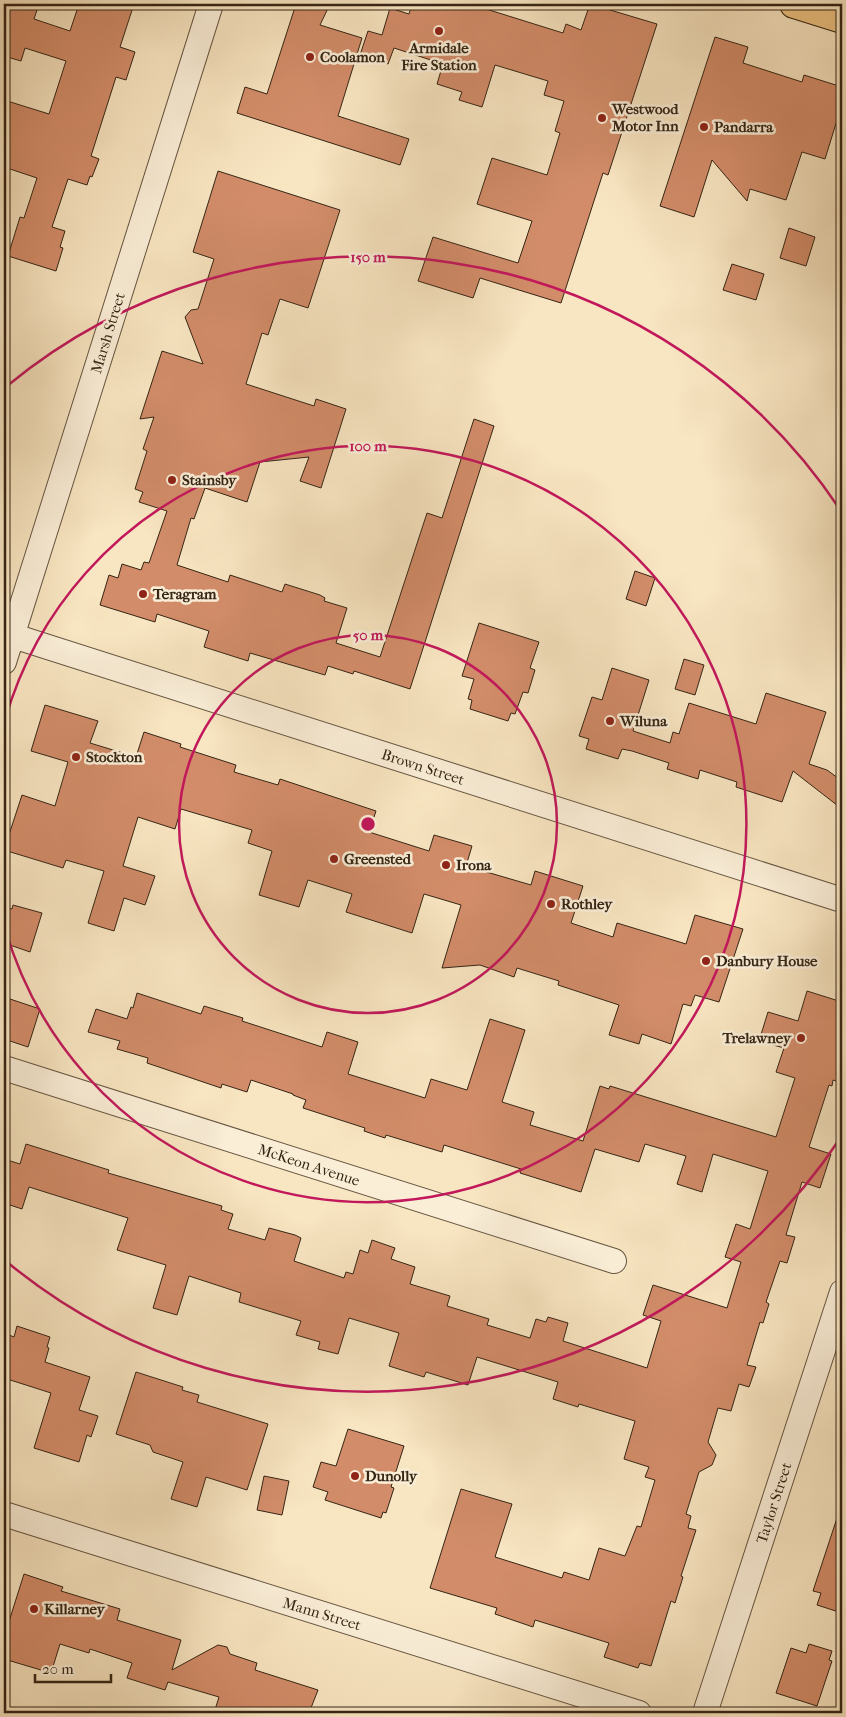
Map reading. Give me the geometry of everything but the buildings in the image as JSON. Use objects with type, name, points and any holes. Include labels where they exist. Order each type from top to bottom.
[{"type":"main road","points":[[794,4],[842,19]]},
{"type":"street","name":"Marsh Street","points":[[4,662],[8,634],[211,4]]},
{"type":"street","name":"Brown Street","points":[[8,634],[842,900]]},
{"type":"street","name":"McKeon Avenue","points":[[4,1068],[614,1261]]},
{"type":"street","name":"Taylor Street","points":[[705,1713],[834,1345],[842,1292]]},
{"type":"street","name":"Mann Street","points":[[4,1514],[640,1713]]},
{"type":"place","name":"Armidale Fire Station","points":[[439,31]]},
{"type":"place","name":"Coolamon","points":[[310,57]]},
{"type":"place","name":"Westwood Motor Inn","points":[[602,118]]},
{"type":"place","name":"Pandarra","points":[[704,127]]},
{"type":"place","name":"Stainsby","points":[[172,480]]},
{"type":"place","name":"Teragram","points":[[143,594]]},
{"type":"place","name":"Wiluna","points":[[610,721]]},
{"type":"place","name":"Stockton","points":[[76,757]]},
{"type":"place","name":"Greensted","points":[[334,859]]},
{"type":"place","name":"Irona","points":[[446,865]]},
{"type":"place","name":"Rothley","points":[[551,904]]},
{"type":"place","name":"Danbury House","points":[[706,961]]},
{"type":"place","name":"Trelawney","points":[[801,1038]]},
{"type":"place","name":"Dunolly","points":[[355,1476]]},
{"type":"place","name":"Killarney","points":[[34,1609]]}]
